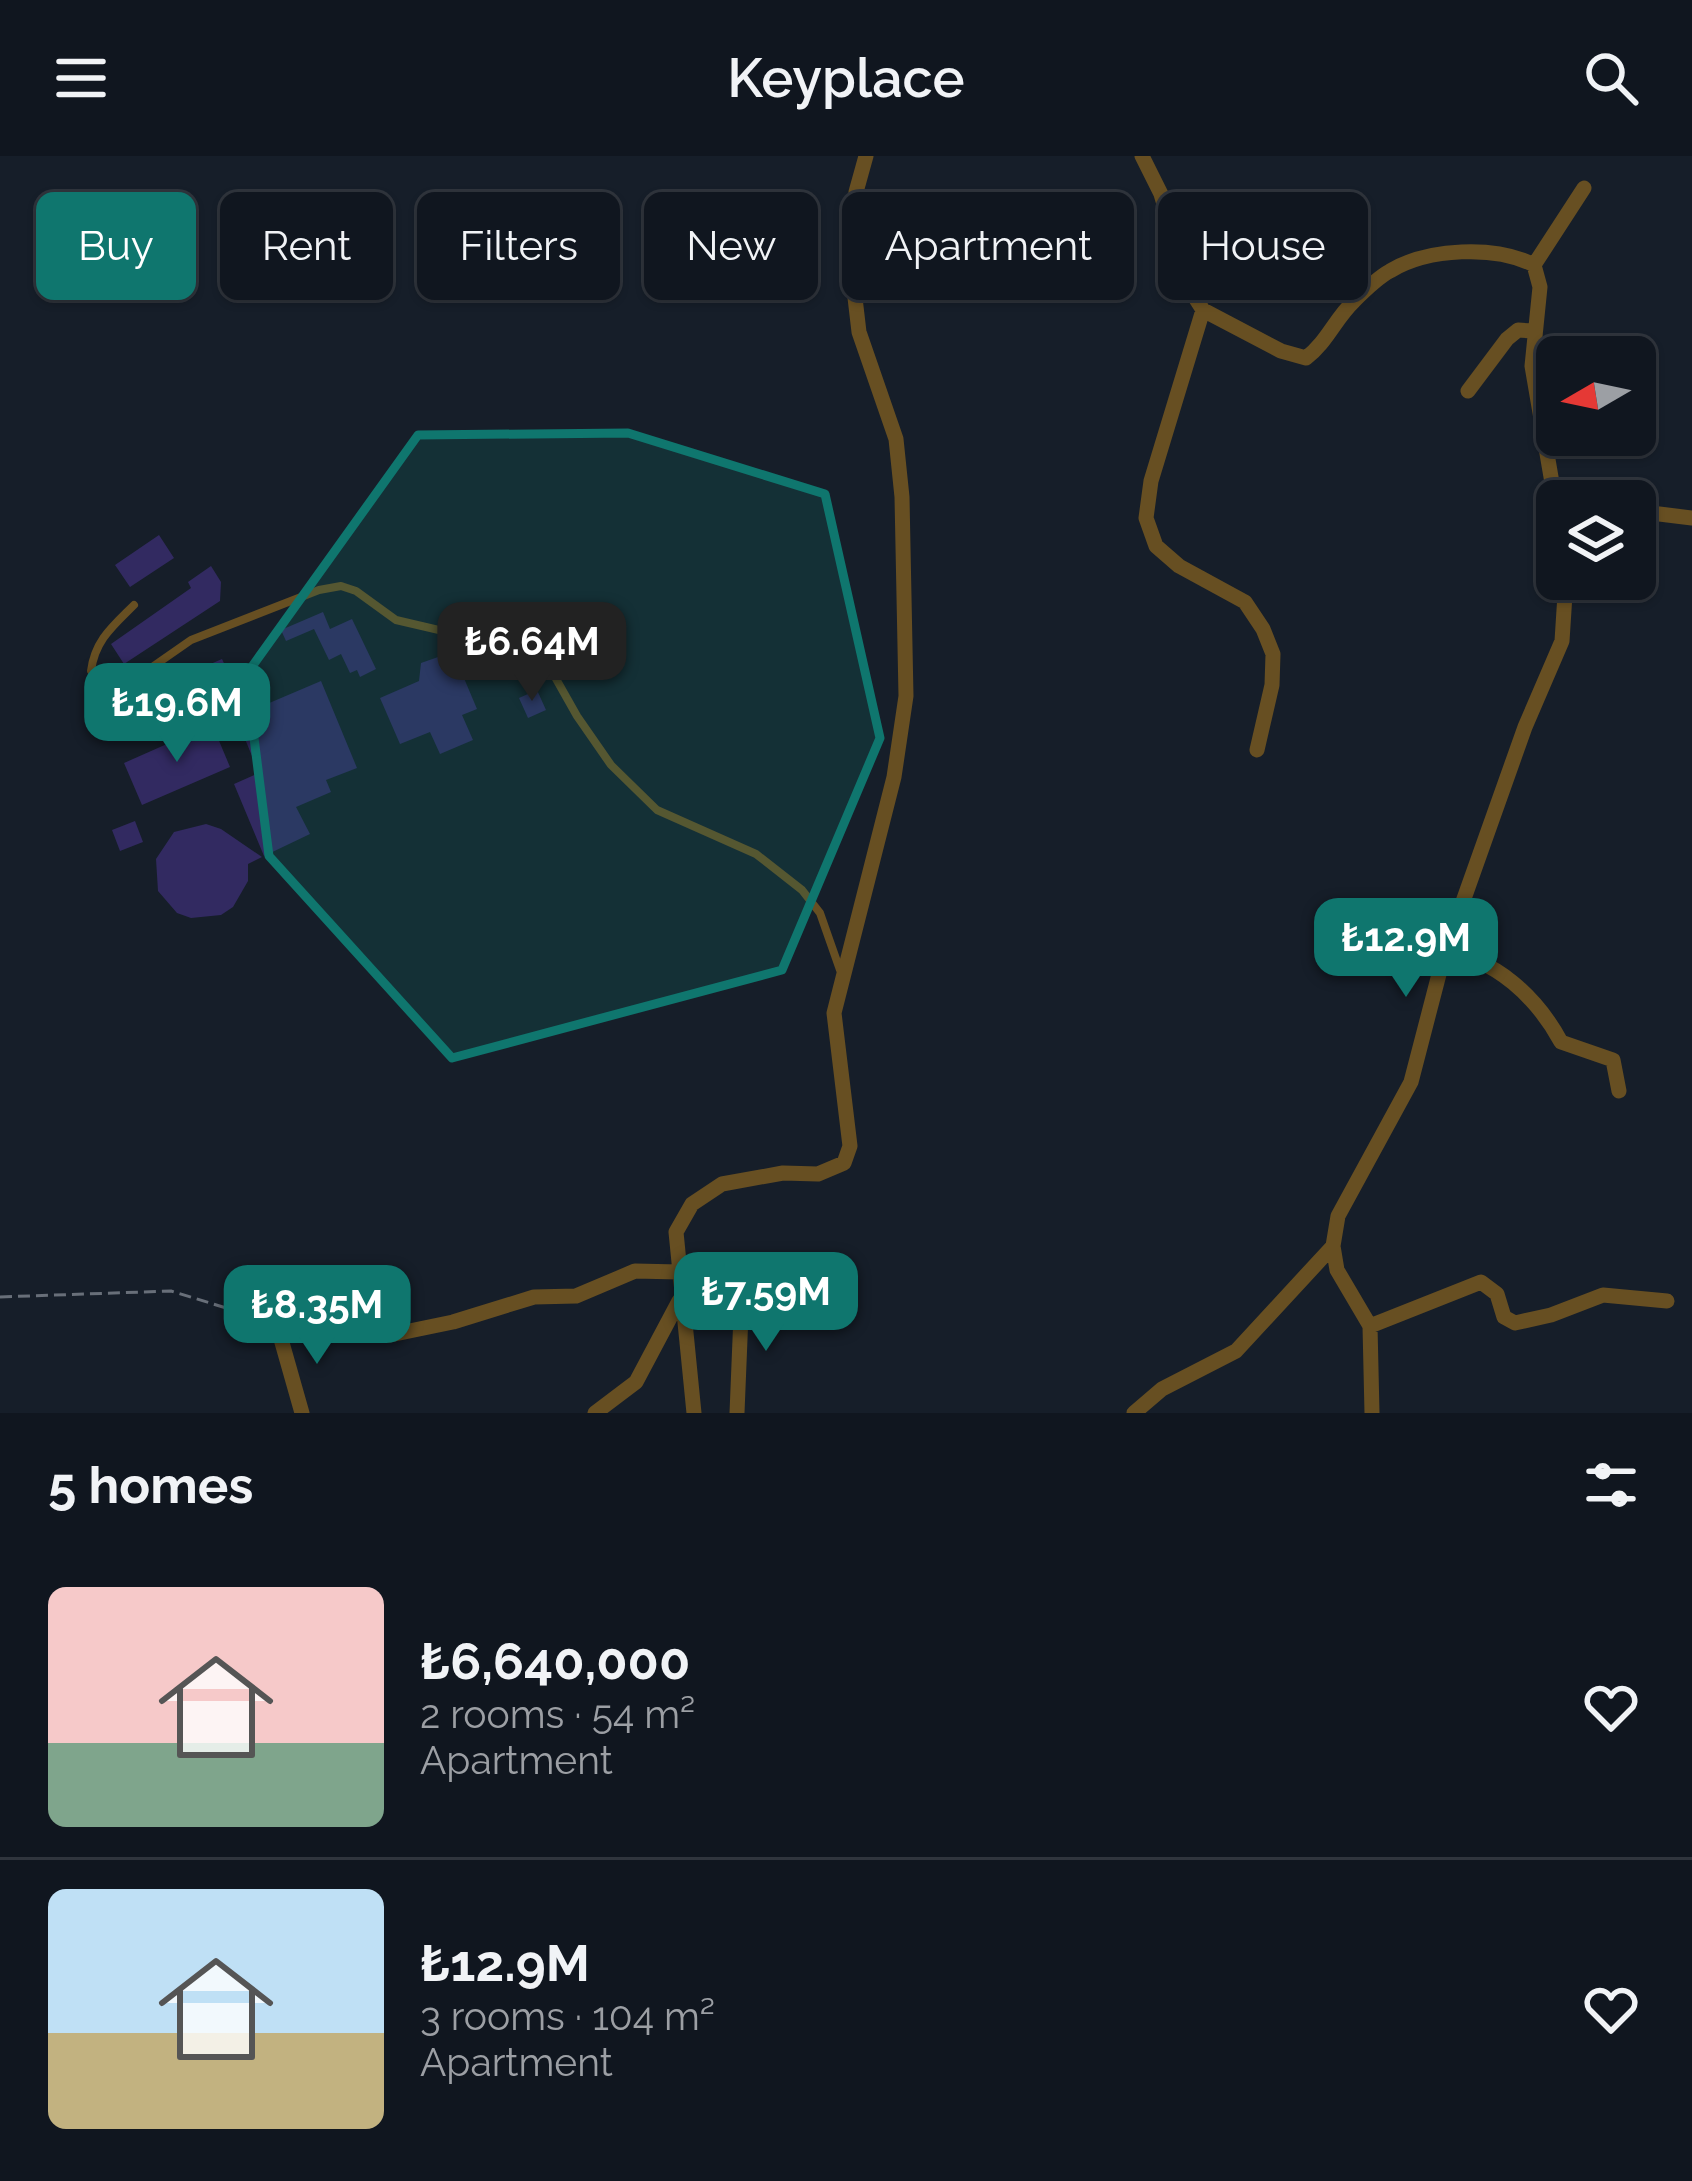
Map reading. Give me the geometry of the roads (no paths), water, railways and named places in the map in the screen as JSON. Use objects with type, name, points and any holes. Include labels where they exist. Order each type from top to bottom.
[{"type":"street","points":[[694,1413],[676,1232],[692,1204],[722,1184],[783,1173],[818,1174],[844,1163],[850,1146],[834,1013],[894,777],[906,697],[902,497],[896,440],[859,332],[852,272],[856,192],[866,156]]},
{"type":"street","points":[[1142,156],[1161,194],[1189,288],[1203,310],[1281,351],[1306,358],[1322,346],[1351,304],[1390,270],[1440,254],[1515,255],[1534,266],[1540,287],[1532,367],[1551,480]]},
{"type":"street","points":[[1534,266],[1583,188]]},
{"type":"street","points":[[1203,310],[1150,481],[1146,518],[1156,546],[1179,566],[1246,602],[1264,629],[1273,669],[1257,750]]},
{"type":"street","points":[[1468,391],[1507,339],[1518,330],[1534,331]]},
{"type":"street","points":[[1656,514],[1692,518]]},
{"type":"street","points":[[1372,1413],[1370,1326],[1336,1270],[1333,1246],[1338,1216],[1411,1082],[1444,955],[1562,641],[1565,600]]},
{"type":"street","points":[[1444,955],[1480,961],[1511,981],[1551,1023],[1561,1042],[1613,1060],[1619,1091]]},
{"type":"street","points":[[1134,1413],[1162,1389],[1236,1351],[1333,1246]]},
{"type":"street","points":[[390,1335],[534,1297],[576,1297],[634,1271],[679,1272]]},
{"type":"street","points":[[1370,1326],[1481,1282],[1497,1294],[1504,1317],[1515,1323],[1603,1295],[1667,1301]]},
{"type":"street","points":[[736,1413],[742,1290]]},
{"type":"street","points":[[595,1413],[636,1382],[680,1298]]},
{"type":"street","points":[[281,1339],[302,1413]]},
{"type":"lane","points":[[134,605],[103,634],[93,654],[91,671],[110,690],[125,686],[190,640],[319,590],[341,586],[356,591],[396,620],[542,654],[611,766],[657,810],[756,854],[802,890],[820,913],[842,977]]}]
